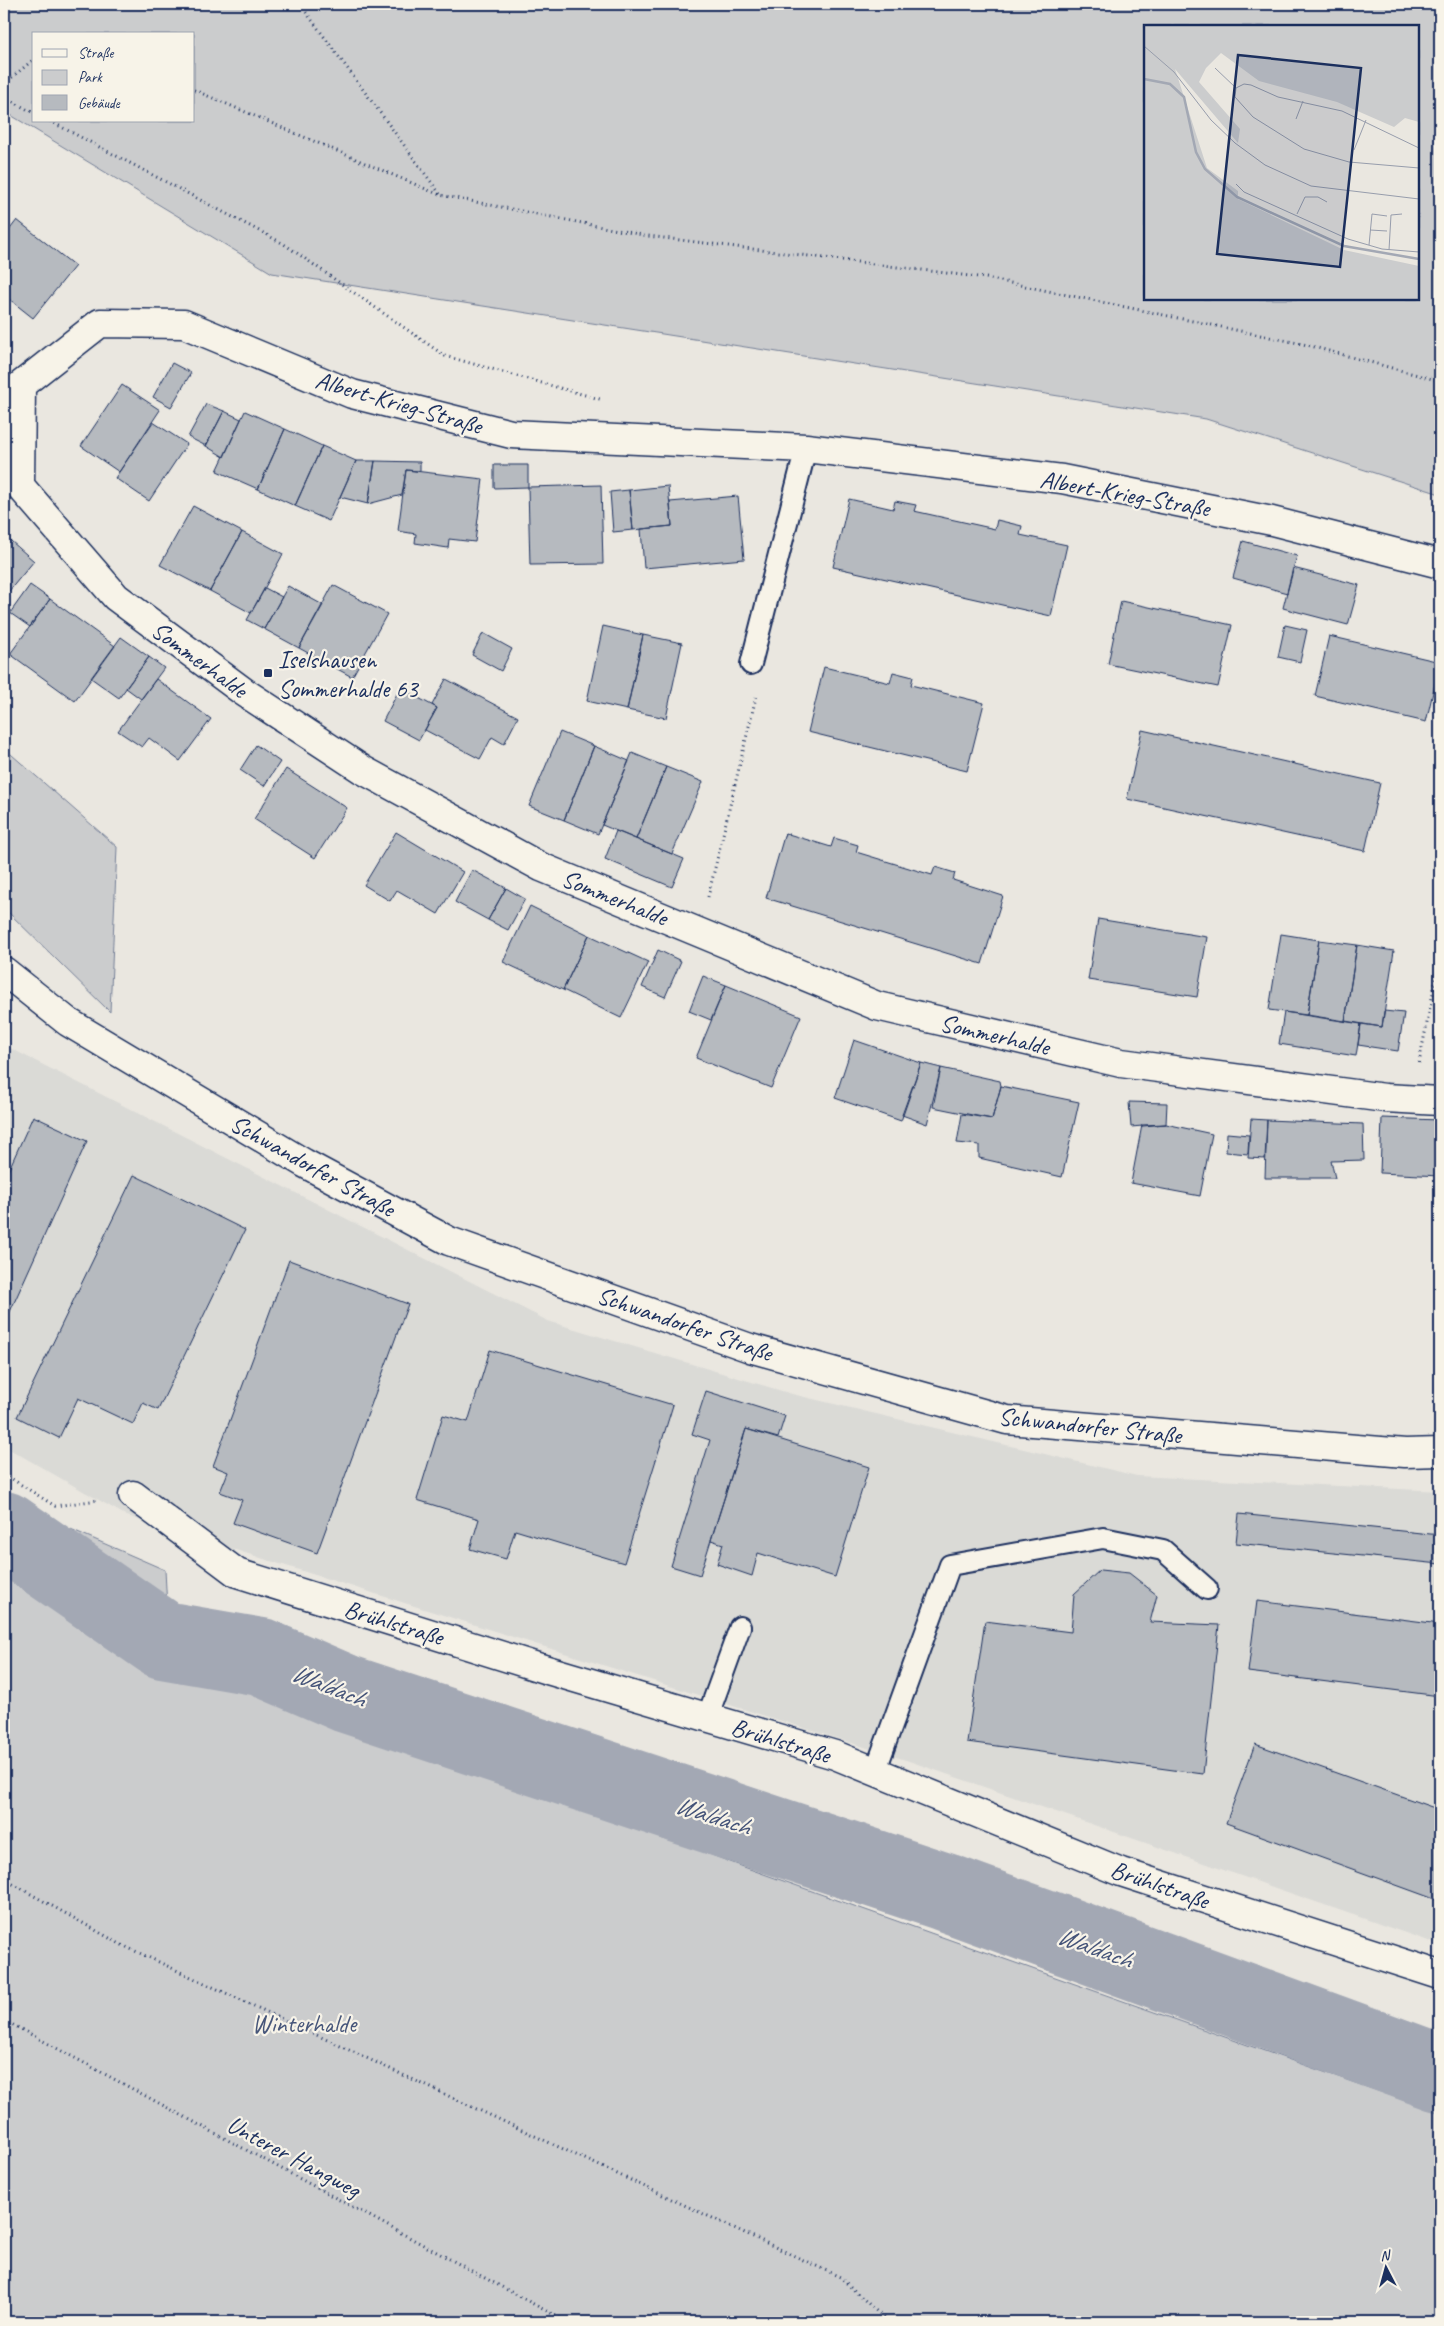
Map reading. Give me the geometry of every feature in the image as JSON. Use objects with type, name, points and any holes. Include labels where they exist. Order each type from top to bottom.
[{"type":"street","name":"Albert-Krieg-Straße","points":[[13,378],[100,323],[184,324],[352,394],[511,434],[806,448],[1062,479],[1272,521],[1440,564]]},
{"type":"street","name":"Sommerhalde","points":[[13,378],[20,486],[116,597],[244,692],[363,770],[541,867],[877,1006],[1121,1063],[1412,1101],[1440,1101]]},
{"type":"street","name":"Schwandorfer Straße","points":[[4,971],[68,1022],[304,1163],[449,1240],[750,1348],[1006,1420],[1405,1453],[1440,1452]]},
{"type":"street","name":"Brühlstraße","points":[[133,1494],[237,1573],[707,1718],[835,1755],[1121,1872],[1440,1976]]},
{"type":"lane","points":[[751,664],[806,448]]},
{"type":"lane","points":[[876,1772],[950,1565],[1103,1538],[1163,1550],[1207,1589]]},
{"type":"lane","points":[[707,1718],[740,1627]]},
{"type":"path","points":[[300,4],[440,195]]},
{"type":"path","points":[[4,84],[32,61]]},
{"type":"path","points":[[195,90],[440,195],[648,236],[986,278],[1303,344],[1440,381]]},
{"type":"path","points":[[4,97],[32,112]]},
{"type":"path","points":[[52,122],[284,244],[445,356],[612,402]]},
{"type":"path","points":[[700,932],[756,697],[751,664]]},
{"type":"path","points":[[1412,1101],[1438,973],[1440,971]]},
{"type":"path","points":[[4,1474],[55,1506],[133,1494]]},
{"type":"path","points":[[4,1879],[122,1945],[840,2277],[888,2322]]},
{"type":"path","name":"Unterer Hangweg","points":[[4,2020],[567,2322]]},
{"type":"shaded area","points":[[4,1045],[548,1321],[792,1394],[1137,1476],[1440,1491],[1440,1945],[909,1761],[127,1516],[4,1446]]},
{"type":"green space","points":[[4,4],[1440,4],[1440,494],[1206,419],[272,273],[4,111]]},
{"type":"green space","points":[[4,748],[117,847],[110,1012],[4,908]]},
{"type":"green space","name":"Winterhalde","points":[[4,1500],[165,1570],[170,1665],[248,1682],[741,1866],[1440,2113],[1440,2322],[4,2322]]},
{"type":"building","points":[[17,220],[75,266],[33,318],[4,295],[4,237]]},
{"type":"building","points":[[172,363],[191,373],[171,407],[153,397]]},
{"type":"building","points":[[122,385],[160,410],[119,472],[81,446]]},
{"type":"building","points":[[206,404],[224,411],[206,446],[188,437]]},
{"type":"building","points":[[224,411],[241,419],[224,457],[206,446]]},
{"type":"building","points":[[245,411],[285,429],[258,489],[217,471]]},
{"type":"building","points":[[153,422],[187,444],[149,501],[115,478]]},
{"type":"building","points":[[285,429],[322,446],[295,506],[258,489]]},
{"type":"building","points":[[322,446],[356,461],[329,521],[295,506]]},
{"type":"building","points":[[356,461],[375,461],[368,504],[340,497]]},
{"type":"building","points":[[375,461],[420,462],[420,471],[406,470],[402,495],[368,504]]},
{"type":"building","points":[[494,465],[528,465],[528,487],[494,488]]},
{"type":"building","points":[[406,470],[483,479],[475,542],[449,539],[448,548],[415,543],[416,534],[398,531]]},
{"type":"building","points":[[601,485],[603,564],[530,565],[528,487]]},
{"type":"building","points":[[668,486],[672,526],[633,530],[629,490]]},
{"type":"building","points":[[629,490],[633,530],[613,532],[610,492]]},
{"type":"building","points":[[738,496],[744,559],[644,568],[641,529],[672,526],[670,502]]},
{"type":"building","points":[[849,499],[893,509],[895,501],[916,505],[914,511],[995,529],[997,520],[1022,526],[1020,535],[1067,545],[1051,616],[833,567]]},
{"type":"building","points":[[193,506],[242,532],[210,591],[160,565]]},
{"type":"building","points":[[242,532],[283,554],[251,613],[210,591]]},
{"type":"building","points":[[4,535],[34,561],[4,597]]},
{"type":"building","points":[[1243,541],[1297,556],[1287,593],[1233,578]]},
{"type":"building","points":[[1293,568],[1359,585],[1348,625],[1283,608]]},
{"type":"building","points":[[30,585],[50,599],[30,627],[10,613]]},
{"type":"building","points":[[333,585],[387,614],[352,677],[299,648]]},
{"type":"building","points":[[288,586],[323,605],[299,648],[264,629]]},
{"type":"building","points":[[265,588],[282,597],[264,629],[247,620]]},
{"type":"building","points":[[50,599],[115,646],[75,701],[10,654]]},
{"type":"building","points":[[1121,601],[1232,625],[1218,687],[1108,664]]},
{"type":"building","points":[[1285,625],[1307,630],[1300,662],[1278,657]]},
{"type":"building","points":[[603,626],[643,635],[627,710],[587,701]]},
{"type":"building","points":[[483,633],[512,649],[501,671],[472,655]]},
{"type":"building","points":[[643,635],[682,643],[666,718],[627,710]]},
{"type":"building","points":[[1329,636],[1440,662],[1426,722],[1315,696]]},
{"type":"building","points":[[121,637],[149,657],[119,698],[91,678]]},
{"type":"building","points":[[149,657],[164,668],[141,699],[126,688]]},
{"type":"building","points":[[824,667],[890,683],[893,672],[913,677],[911,685],[984,703],[967,771],[808,732]]},
{"type":"building","points":[[156,679],[211,719],[180,761],[149,738],[142,747],[118,731]]},
{"type":"building","points":[[446,679],[518,717],[504,744],[492,737],[480,759],[425,730],[437,708],[432,705]]},
{"type":"building","points":[[400,688],[437,708],[419,740],[383,721]]},
{"type":"building","points":[[1142,730],[1380,783],[1365,851],[1127,799]]},
{"type":"building","points":[[560,732],[594,746],[564,820],[529,806]]},
{"type":"building","points":[[256,745],[280,762],[264,786],[240,770]]},
{"type":"building","points":[[594,746],[629,761],[598,834],[564,820]]},
{"type":"building","points":[[632,753],[666,767],[636,839],[602,825]]},
{"type":"building","points":[[666,767],[703,782],[672,854],[636,839]]},
{"type":"building","points":[[286,769],[347,808],[315,858],[254,819]]},
{"type":"building","points":[[616,831],[684,859],[672,887],[605,859]]},
{"type":"building","points":[[396,832],[463,872],[438,914],[397,890],[390,901],[364,885]]},
{"type":"building","points":[[785,833],[831,847],[834,838],[858,845],[856,852],[932,875],[935,867],[955,873],[953,880],[1003,896],[982,964],[766,898]]},
{"type":"building","points":[[472,870],[506,888],[488,920],[455,902]]},
{"type":"building","points":[[506,888],[525,899],[508,930],[488,920]]},
{"type":"building","points":[[530,906],[589,935],[563,990],[503,962]]},
{"type":"building","points":[[1098,919],[1207,937],[1197,997],[1088,980]]},
{"type":"building","points":[[1281,934],[1319,940],[1307,1015],[1269,1010]]},
{"type":"building","points":[[589,935],[648,962],[621,1018],[563,990]]},
{"type":"building","points":[[1319,940],[1357,945],[1345,1021],[1307,1015]]},
{"type":"building","points":[[1357,945],[1394,951],[1382,1027],[1345,1021]]},
{"type":"building","points":[[658,950],[681,961],[665,997],[642,987]]},
{"type":"building","points":[[703,976],[726,985],[711,1020],[689,1011]]},
{"type":"building","points":[[726,985],[801,1016],[771,1088],[696,1058]]},
{"type":"building","points":[[1384,1011],[1404,1013],[1398,1051],[1358,1045],[1361,1024],[1382,1027]]},
{"type":"building","points":[[1284,1012],[1361,1024],[1356,1056],[1279,1044]]},
{"type":"building","points":[[854,1040],[921,1063],[901,1121],[835,1098]]},
{"type":"building","points":[[921,1063],[941,1068],[927,1124],[902,1115]]},
{"type":"building","points":[[941,1068],[1000,1081],[1001,1086],[992,1119],[933,1107]]},
{"type":"building","points":[[1001,1086],[1079,1102],[1062,1177],[979,1158],[979,1145],[957,1143],[962,1114],[992,1119]]},
{"type":"building","points":[[1129,1102],[1167,1103],[1166,1124],[1131,1127]]},
{"type":"building","points":[[33,1116],[87,1141],[4,1325],[4,1180]]},
{"type":"building","points":[[1382,1118],[1440,1120],[1440,1176],[1380,1173]]},
{"type":"building","points":[[1251,1119],[1267,1120],[1265,1159],[1248,1158]]},
{"type":"building","points":[[1267,1120],[1363,1124],[1364,1160],[1331,1161],[1335,1178],[1265,1178]]},
{"type":"building","points":[[1166,1124],[1212,1134],[1200,1196],[1131,1183],[1142,1125]]},
{"type":"building","points":[[1227,1133],[1249,1135],[1248,1154],[1226,1152]]},
{"type":"building","points":[[134,1175],[245,1230],[158,1410],[143,1403],[133,1424],[78,1398],[59,1438],[17,1417]]},
{"type":"building","points":[[289,1260],[408,1304],[317,1553],[233,1523],[242,1500],[220,1492],[228,1472],[213,1466]]},
{"type":"building","points":[[490,1350],[673,1405],[624,1563],[515,1530],[506,1559],[470,1549],[479,1519],[417,1500],[443,1415],[468,1422]]},
{"type":"building","points":[[706,1391],[785,1416],[778,1438],[746,1429],[700,1575],[671,1566],[710,1440],[692,1434]]},
{"type":"building","points":[[746,1429],[869,1467],[835,1577],[758,1553],[752,1576],[717,1564],[723,1544],[711,1540]]},
{"type":"building","points":[[1239,1514],[1440,1535],[1440,1564],[1236,1543]]},
{"type":"building","points":[[1100,1570],[1129,1573],[1157,1595],[1150,1622],[1219,1625],[1203,1774],[967,1742],[985,1621],[1071,1632],[1074,1594]]},
{"type":"building","points":[[1257,1601],[1440,1624],[1440,1696],[1248,1672]]},
{"type":"building","points":[[1255,1744],[1440,1810],[1440,1901],[1226,1823]]},
{"type":"waterway","name":"Waldach","points":[[4,1530],[163,1640],[261,1657],[347,1694],[945,1892],[1440,2073]]},
{"type":"place","name":"Iselshausen Sommerhalde 63","points":[[268,673]]}]
